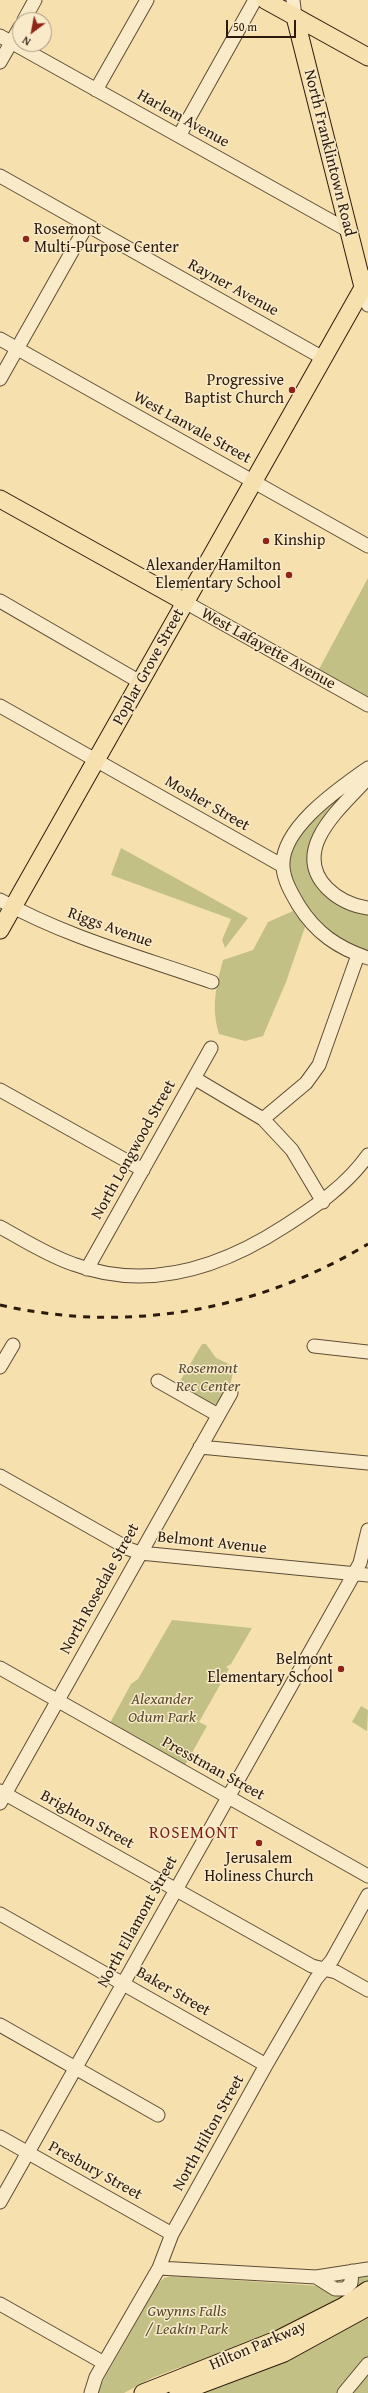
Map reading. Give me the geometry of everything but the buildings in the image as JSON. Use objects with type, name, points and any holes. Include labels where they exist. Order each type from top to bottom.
[{"type":"main road","points":[[265,0],[294,8],[368,57]]},
{"type":"main road","name":"North Franklintown Road","points":[[294,8],[349,231],[366,283]]},
{"type":"main road","name":"Poplar Grove Street","points":[[0,930],[7,903],[96,760],[366,283]]},
{"type":"main road","name":"West Lafayette Avenue","points":[[0,499],[185,602]]},
{"type":"main road","name":"Hilton Parkway","points":[[144,2393],[279,2339],[338,2309],[368,2290]]},
{"type":"main road","name":"Hilton Parkway","points":[[178,2393],[284,2353],[368,2307]]},
{"type":"street","points":[[28,12],[35,0]]},
{"type":"street","points":[[96,90],[147,0]]},
{"type":"street","points":[[178,136],[255,0]]},
{"type":"street","points":[[0,62],[6,40]]},
{"type":"street","name":"Harlem Avenue","points":[[6,40],[349,231]]},
{"type":"street","name":"Rayner Avenue","points":[[0,176],[323,358]]},
{"type":"street","points":[[0,379],[87,225]]},
{"type":"street","name":"North Franklintown Road","points":[[366,283],[368,306]]},
{"type":"street","name":"West Lanvale Street","points":[[0,339],[368,546]]},
{"type":"street","points":[[0,601],[140,682]]},
{"type":"street","name":"West Lafayette Avenue","points":[[185,602],[368,705]]},
{"type":"street","name":"Mosher Street","points":[[0,706],[283,866]]},
{"type":"street","points":[[263,1119],[306,1083],[319,1065],[363,957],[334,943],[313,926],[288,888],[283,866],[292,837],[306,818],[368,768]]},
{"type":"street","points":[[368,778],[323,830],[316,840],[314,851],[316,869],[324,884],[342,899],[368,908]]},
{"type":"street","name":"Riggs Avenue","points":[[7,903],[84,938],[212,982]]},
{"type":"street","name":"North Longwood Street","points":[[87,1269],[211,1048]]},
{"type":"street","points":[[194,1078],[263,1119],[292,1150],[323,1202]]},
{"type":"street","points":[[0,1090],[143,1170]]},
{"type":"street","points":[[0,1227],[54,1256],[87,1269],[122,1275],[153,1276],[197,1269],[237,1254],[262,1241],[323,1202],[349,1177],[368,1155]]},
{"type":"street","points":[[0,1367],[13,1345]]},
{"type":"street","points":[[314,1346],[368,1352]]},
{"type":"street","points":[[158,1381],[218,1415]]},
{"type":"street","name":"North Rosedale Street","points":[[2,1796],[231,1393]]},
{"type":"street","points":[[200,1447],[368,1462]]},
{"type":"street","name":"Belmont Avenue","points":[[0,1476],[129,1549],[140,1553],[368,1575]]},
{"type":"street","name":"North Ellamont Street","points":[[0,2202],[176,1890],[227,1796],[354,1574],[360,1563],[368,1530]]},
{"type":"street","name":"Presstman Street","points":[[0,1668],[368,1876]]},
{"type":"street","name":"Brighton Street","points":[[2,1796],[176,1890],[312,1966],[336,1972],[368,1990]]},
{"type":"street","name":"North Hilton Street","points":[[91,2393],[96,2378],[104,2363],[159,2268],[172,2234],[266,2065],[316,1978],[332,1960],[368,1895]]},
{"type":"street","name":"Baker Street","points":[[0,1914],[266,2065]]},
{"type":"street","points":[[0,2025],[158,2114]]},
{"type":"street","name":"Presbury Street","points":[[0,2138],[172,2234]]},
{"type":"street","points":[[159,2268],[316,2276],[335,2289],[344,2290],[351,2283],[352,2271],[368,2269]]},
{"type":"street","points":[[0,2304],[104,2363]]},
{"type":"street","points":[[344,2393],[368,2364]]},
{"type":"green space","points":[[368,578],[368,698],[318,671]]},
{"type":"green space","points":[[359,782],[313,839],[324,893],[344,908],[368,914],[368,955],[349,946],[323,927],[303,902],[292,882],[289,869],[290,856],[295,843],[304,831],[326,808]]},
{"type":"green space","points":[[121,848],[248,918],[225,948],[222,940],[231,919],[111,875]]},
{"type":"green space","points":[[293,911],[305,927],[286,982],[263,1036],[245,1041],[219,1034],[215,1015],[215,997],[223,960],[253,950],[268,922]]},
{"type":"green space","name":"Rosemont Rec Center","points":[[202,1344],[206,1344],[216,1358],[234,1368],[230,1386],[218,1409],[177,1386]]},
{"type":"green space","name":"Alexander Odum Park","points":[[172,1620],[252,1628],[231,1664],[226,1667],[229,1669],[199,1722],[207,1726],[184,1767],[112,1726],[111,1721],[131,1684],[138,1679]]},
{"type":"green space","points":[[361,1706],[368,1710],[367,1731],[352,1722]]},
{"type":"green space","name":"Gwynns Falls / Leakin Park","points":[[368,2275],[368,2284],[323,2312],[211,2361],[178,2368],[152,2378],[124,2393],[96,2393],[158,2284],[164,2278],[172,2276],[320,2286],[334,2295],[357,2276]]},
{"type":"green space","name":"Gwynns Falls / Leakin Park","points":[[368,2315],[368,2393],[197,2393]]},
{"type":"railway","points":[[0,1305],[48,1313],[95,1317],[143,1316],[190,1310],[236,1300],[282,1286],[326,1267],[368,1244]]},
{"type":"place","name":"Rosemont Multi-Purpose Center","points":[[26,239]]},
{"type":"place","name":"Progressive Baptist Church","points":[[292,390]]},
{"type":"place","name":"Kinship","points":[[266,541]]},
{"type":"place","name":"Alexander Hamilton Elementary School","points":[[289,575]]},
{"type":"place","name":"Belmont Elementary School","points":[[341,1669]]},
{"type":"place","name":"Jerusalem Holiness Church","points":[[259,1843]]},
{"type":"district","name":"ROSEMONT","points":[[194,1834]]}]
